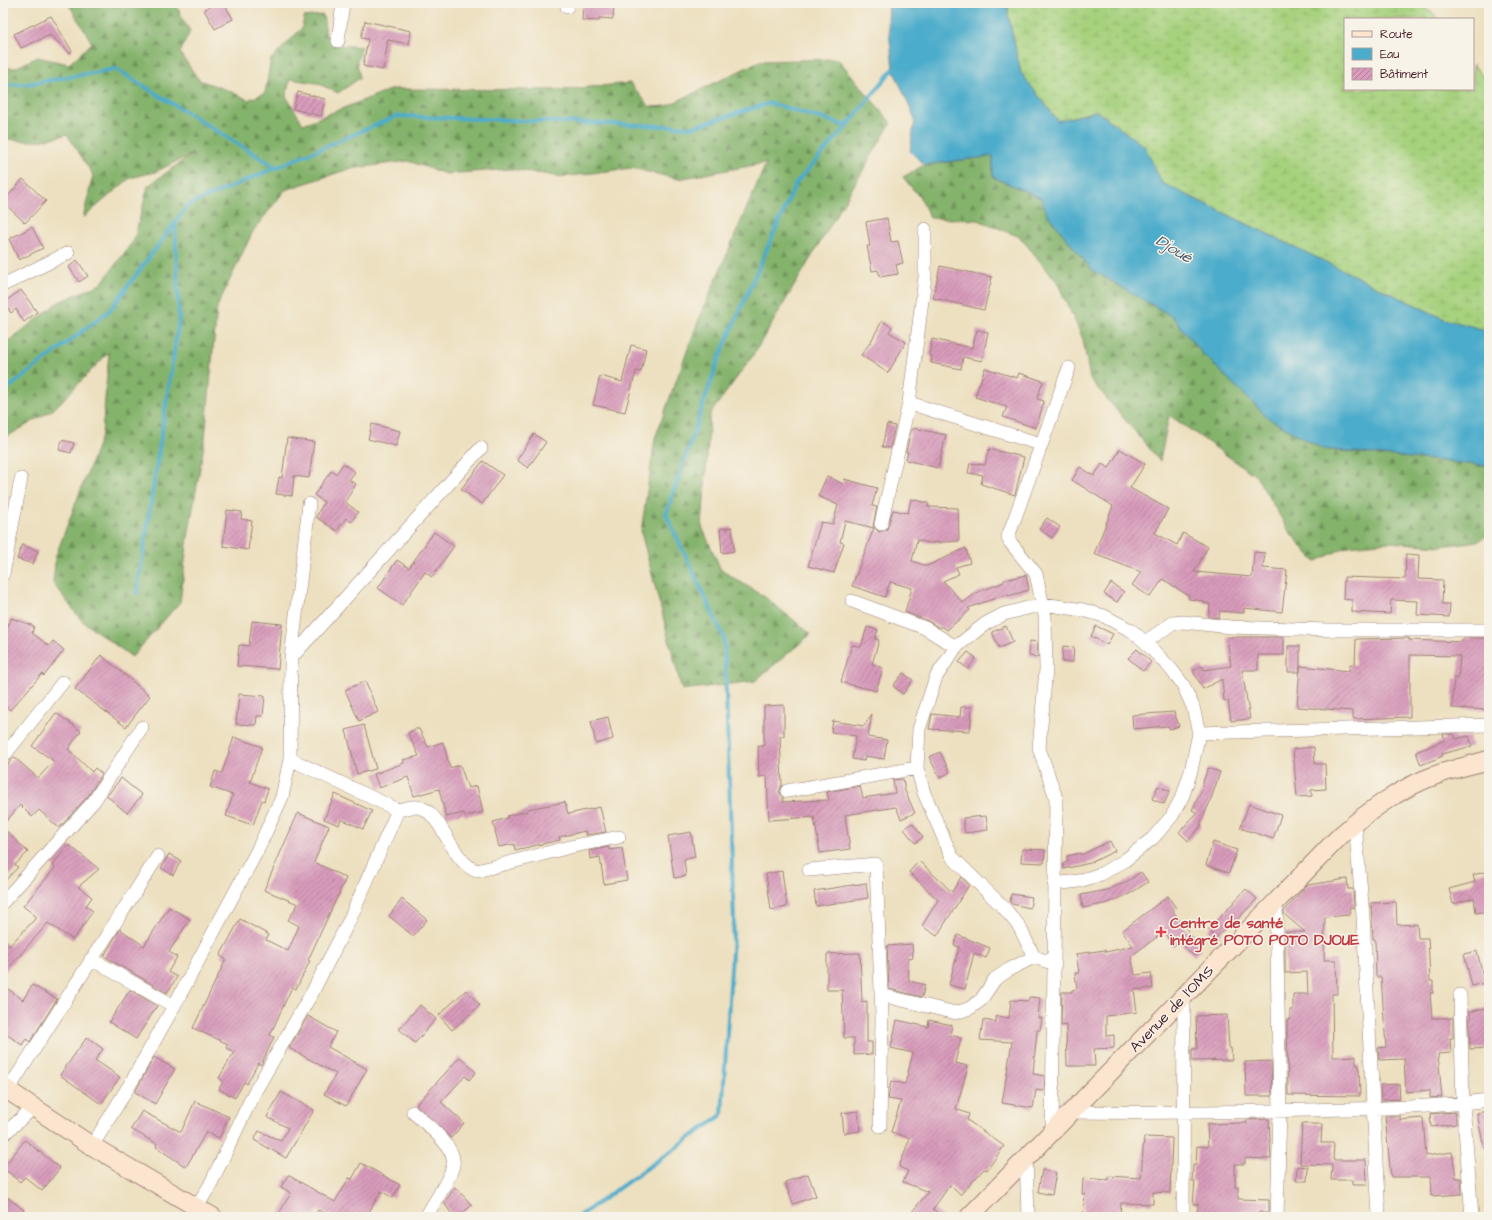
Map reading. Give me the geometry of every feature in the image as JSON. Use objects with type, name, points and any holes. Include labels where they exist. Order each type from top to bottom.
[{"type":"street","points":[[338,41],[343,3]]},
{"type":"street","points":[[881,524],[909,403],[925,277],[924,229]]},
{"type":"street","points":[[3,285],[68,253]]},
{"type":"street","points":[[1052,1132],[1056,798],[1039,748],[1047,640],[1043,604],[1036,574],[1010,542],[1008,537],[1040,444],[1069,368]]},
{"type":"street","points":[[909,403],[1040,444]]},
{"type":"street","points":[[291,658],[480,448]]},
{"type":"street","points":[[3,574],[21,478]]},
{"type":"street","points":[[92,1146],[132,1081],[174,1006],[257,851],[282,797],[290,759],[291,658],[308,504]]},
{"type":"street","points":[[852,601],[925,628],[956,647]]},
{"type":"street","points":[[1034,957],[1019,926],[1005,909],[952,857],[924,793],[918,768],[919,729],[936,677],[956,647],[985,624],[1004,614],[1043,604],[1083,610],[1104,616],[1132,631],[1172,669],[1183,684],[1193,707],[1199,733],[1191,771],[1183,795],[1172,816],[1153,838],[1124,861],[1101,874],[1079,881],[1054,884]]},
{"type":"street","points":[[1145,642],[1172,623],[1183,622],[1231,627],[1489,630]]},
{"type":"street","points":[[3,757],[63,682]]},
{"type":"street","points":[[1199,733],[1489,725]]},
{"type":"street","points":[[3,902],[94,801],[142,727]]},
{"type":"street","points":[[290,759],[398,810],[417,807],[427,811],[434,818],[460,858],[469,868],[477,871],[574,846],[619,838]]},
{"type":"street","name":"Avenue de l'OMS","points":[[969,1217],[1276,900],[1355,823],[1376,806],[1409,786],[1436,775],[1489,760]]},
{"type":"street","points":[[786,791],[918,768]]},
{"type":"street","points":[[197,1207],[210,1185],[254,1092],[313,991],[349,921],[398,810]]},
{"type":"street","points":[[1355,823],[1363,916],[1379,1217]]},
{"type":"street","points":[[158,856],[92,959],[5,1089],[92,1146],[213,1217]]},
{"type":"street","points":[[809,870],[876,864],[882,1016],[880,1126]]},
{"type":"street","points":[[1276,900],[1280,1111],[1277,1217]]},
{"type":"street","points":[[881,995],[956,1013],[970,1008],[981,1000],[996,979],[1010,969],[1034,957],[1055,964]]},
{"type":"street","points":[[92,959],[174,1006]]},
{"type":"street","points":[[1460,995],[1463,1104],[1472,1217]]},
{"type":"street","points":[[1183,1217],[1182,1113],[1184,996]]},
{"type":"street","points":[[1072,1112],[1182,1113],[1373,1109],[1463,1104],[1489,1100]]},
{"type":"street","points":[[3,1135],[34,1107]]},
{"type":"street","points":[[413,1112],[436,1133],[445,1144],[451,1152],[454,1164],[426,1217]]},
{"type":"street","points":[[1026,1159],[1028,1217]]},
{"type":"green space","points":[[68,3],[176,3],[181,16],[190,31],[180,53],[199,80],[230,91],[248,100],[265,93],[271,59],[302,28],[304,17],[323,15],[326,35],[338,45],[362,47],[357,62],[360,78],[338,93],[317,83],[290,79],[286,96],[303,124],[392,89],[561,90],[630,83],[650,107],[667,106],[760,61],[838,59],[891,123],[752,357],[710,414],[702,527],[721,570],[765,597],[811,634],[755,681],[682,690],[641,532],[655,438],[699,319],[766,163],[678,179],[631,168],[562,177],[511,169],[446,174],[408,161],[349,169],[285,190],[253,231],[217,307],[205,439],[188,537],[180,602],[132,657],[81,620],[53,583],[56,555],[102,434],[109,352],[54,409],[3,439],[3,341],[10,340],[59,302],[101,284],[134,240],[148,186],[192,154],[155,172],[130,178],[83,218],[93,175],[67,134],[50,139],[35,141],[20,141],[3,138],[3,68],[15,68],[37,57],[69,64],[92,43]]},
{"type":"green space","points":[[1008,3],[1417,3],[1434,14],[1437,18],[1344,18],[1344,90],[1474,90],[1474,65],[1489,84],[1489,331],[1444,319],[1162,183],[1145,147],[1097,111],[1058,121],[1021,73],[1008,14]]},
{"type":"green space","points":[[993,156],[993,177],[1041,198],[1047,214],[1092,270],[1173,317],[1201,352],[1268,418],[1323,449],[1489,466],[1489,534],[1479,541],[1440,546],[1389,542],[1348,546],[1315,562],[1289,531],[1256,476],[1169,415],[1160,461],[1090,379],[1083,339],[1057,282],[1020,237],[978,220],[930,218],[921,199],[903,177],[924,165]]},
{"type":"water","name":"Djoué","points":[[889,3],[1008,3],[1008,14],[1021,73],[1058,121],[1097,111],[1145,147],[1162,183],[1444,319],[1489,331],[1489,466],[1323,449],[1268,418],[1201,352],[1173,317],[1092,270],[1047,214],[1041,198],[993,177],[993,156],[924,165],[910,151],[915,119],[893,69],[888,21]]},
{"type":"building","points":[[216,3],[224,3],[233,19],[215,29],[204,10]]},
{"type":"building","points":[[583,4],[614,6],[613,19],[599,18],[599,21],[582,20]]},
{"type":"building","points":[[51,16],[72,51],[70,53],[50,35],[21,48],[14,34]]},
{"type":"building","points":[[365,21],[411,31],[409,44],[388,40],[383,70],[363,66],[368,39],[361,38]]},
{"type":"building","points":[[298,92],[325,99],[321,116],[293,109]]},
{"type":"building","points":[[23,179],[46,201],[25,223],[3,202]]},
{"type":"building","points":[[887,218],[891,242],[898,241],[903,263],[896,265],[898,274],[880,277],[878,270],[872,271],[867,246],[870,246],[866,222]]},
{"type":"building","points":[[32,227],[43,248],[19,260],[9,239]]},
{"type":"building","points":[[77,260],[88,276],[79,282],[69,267]]},
{"type":"building","points":[[940,266],[992,277],[984,310],[933,298]]},
{"type":"building","points":[[21,290],[37,312],[24,322],[16,309],[11,313],[4,302]]},
{"type":"building","points":[[882,321],[892,327],[889,332],[906,342],[888,373],[861,355],[870,343]]},
{"type":"building","points":[[977,330],[988,332],[982,361],[963,357],[961,369],[931,363],[932,356],[929,356],[932,339],[972,348]]},
{"type":"building","points":[[631,345],[646,349],[641,372],[636,371],[625,412],[593,405],[600,376],[622,382]]},
{"type":"building","points":[[985,368],[1017,378],[1019,373],[1043,381],[1037,399],[1044,401],[1036,428],[1003,417],[1007,407],[975,397]]},
{"type":"building","points":[[372,424],[400,431],[396,446],[368,439]]},
{"type":"building","points":[[887,424],[895,426],[890,448],[882,447]]},
{"type":"building","points":[[914,428],[946,435],[938,468],[906,460],[908,452],[906,452],[911,430]]},
{"type":"building","points":[[534,434],[546,442],[528,468],[517,460]]},
{"type":"building","points":[[287,438],[314,442],[309,478],[294,476],[292,496],[276,494],[279,477],[282,478]]},
{"type":"building","points":[[62,440],[74,443],[71,453],[59,450]]},
{"type":"building","points":[[989,449],[1024,457],[1015,495],[981,484],[983,475],[968,473],[970,463],[985,465]]},
{"type":"building","points":[[1120,449],[1145,464],[1130,488],[1168,509],[1155,533],[1177,545],[1183,533],[1208,547],[1194,572],[1252,577],[1254,552],[1265,553],[1263,568],[1287,570],[1282,612],[1244,608],[1244,613],[1220,611],[1219,618],[1209,617],[1210,604],[1204,603],[1204,601],[1189,599],[1189,596],[1163,579],[1150,597],[1132,585],[1141,572],[1094,554],[1113,506],[1072,480],[1080,467],[1094,476],[1102,464],[1109,468]]},
{"type":"building","points":[[483,461],[503,475],[482,504],[461,489]]},
{"type":"building","points":[[343,464],[355,472],[349,480],[356,484],[345,502],[358,512],[351,522],[346,518],[337,531],[316,517],[324,502],[314,495],[331,471],[336,474]]},
{"type":"building","points":[[827,476],[843,484],[844,479],[877,488],[872,506],[877,507],[873,526],[879,532],[887,529],[893,510],[908,513],[911,499],[928,503],[928,507],[958,508],[959,541],[929,543],[917,540],[912,561],[927,566],[966,548],[970,563],[956,567],[959,574],[943,581],[963,603],[976,593],[1004,582],[1004,580],[1026,575],[1029,590],[1008,596],[1007,594],[968,608],[970,610],[947,630],[943,627],[938,627],[928,621],[905,612],[912,588],[890,582],[885,597],[852,586],[874,528],[845,521],[840,542],[844,543],[834,573],[808,566],[821,522],[833,524],[838,505],[818,496]]},
{"type":"building","points":[[227,510],[242,512],[241,519],[252,521],[248,550],[223,546]]},
{"type":"building","points":[[1047,518],[1060,527],[1052,538],[1039,529]]},
{"type":"building","points":[[732,527],[734,551],[722,553],[720,529]]},
{"type":"building","points":[[434,532],[454,546],[432,577],[425,572],[402,605],[378,588],[397,560],[409,568]]},
{"type":"building","points":[[22,545],[38,551],[33,564],[17,559]]},
{"type":"building","points":[[1406,554],[1419,555],[1418,579],[1443,580],[1442,604],[1450,604],[1449,617],[1417,615],[1418,601],[1391,600],[1390,614],[1352,612],[1352,600],[1343,599],[1344,577],[1405,579]]},
{"type":"building","points":[[1111,583],[1124,592],[1117,602],[1104,594]]},
{"type":"building","points":[[11,618],[34,626],[32,633],[49,646],[53,641],[64,650],[44,676],[42,674],[10,710],[3,704],[3,641]]},
{"type":"building","points":[[252,621],[282,624],[278,669],[237,666],[239,645],[249,646]]},
{"type":"building","points":[[1006,626],[1013,642],[999,648],[992,632]]},
{"type":"building","points":[[1096,626],[1113,634],[1107,645],[1091,636]]},
{"type":"building","points":[[867,627],[878,630],[875,639],[879,640],[872,664],[883,668],[876,691],[841,682],[852,645],[861,647]]},
{"type":"building","points":[[1227,637],[1284,637],[1284,655],[1258,655],[1258,670],[1242,670],[1250,719],[1231,721],[1228,700],[1224,701],[1222,679],[1203,689],[1193,671],[1202,666],[1204,670],[1231,666]]},
{"type":"building","points":[[1409,638],[1409,640],[1461,642],[1464,638],[1489,638],[1489,710],[1452,708],[1454,678],[1458,679],[1460,656],[1410,655],[1410,717],[1353,719],[1353,711],[1297,707],[1300,666],[1349,671],[1350,664],[1355,665],[1356,639]]},
{"type":"building","points":[[1030,641],[1037,642],[1038,657],[1029,656]]},
{"type":"building","points":[[1063,646],[1074,647],[1073,662],[1062,662]]},
{"type":"building","points":[[1288,646],[1300,646],[1300,672],[1288,672]]},
{"type":"building","points":[[1137,649],[1151,662],[1143,671],[1128,658]]},
{"type":"building","points":[[968,652],[976,658],[968,669],[959,662]]},
{"type":"building","points":[[101,655],[150,696],[126,727],[75,689]]},
{"type":"building","points":[[903,673],[913,680],[903,694],[893,686]]},
{"type":"building","points":[[365,681],[378,712],[359,721],[345,690]]},
{"type":"building","points":[[239,694],[265,696],[263,716],[257,716],[256,725],[236,724]]},
{"type":"building","points":[[784,705],[784,736],[780,736],[782,785],[779,792],[783,797],[783,802],[829,800],[827,792],[860,786],[863,798],[895,793],[893,780],[903,779],[905,791],[915,813],[901,819],[896,807],[845,815],[850,849],[820,853],[814,817],[769,820],[767,776],[759,777],[758,746],[764,746],[764,706]]},
{"type":"building","points":[[961,707],[972,707],[970,731],[929,729],[932,714],[960,717]]},
{"type":"building","points":[[1174,712],[1179,726],[1170,729],[1168,726],[1133,729],[1132,715]]},
{"type":"building","points":[[56,713],[81,731],[68,749],[92,772],[95,768],[102,774],[88,796],[59,828],[39,810],[32,817],[20,805],[3,825],[3,770],[14,757],[38,778],[54,761],[32,746]]},
{"type":"building","points":[[872,714],[868,737],[887,740],[884,759],[865,756],[864,761],[852,759],[856,736],[831,732],[833,721],[864,726]]},
{"type":"building","points":[[608,717],[613,739],[596,744],[591,721]]},
{"type":"building","points":[[364,725],[376,769],[357,774],[346,730]]},
{"type":"building","points":[[415,729],[419,729],[428,747],[443,742],[450,768],[460,765],[468,788],[477,786],[483,812],[465,816],[464,813],[446,817],[439,789],[414,796],[408,777],[379,788],[374,774],[404,763],[403,760],[419,756],[408,733]]},
{"type":"building","points":[[1443,734],[1454,734],[1456,739],[1469,736],[1472,746],[1442,754],[1443,756],[1421,765],[1416,752],[1445,740]]},
{"type":"building","points":[[234,737],[262,747],[250,782],[268,789],[264,801],[262,800],[253,825],[226,816],[233,795],[210,787],[215,771],[222,773]]},
{"type":"building","points":[[1314,747],[1315,764],[1325,764],[1326,789],[1311,790],[1312,796],[1297,797],[1293,749]]},
{"type":"building","points":[[940,752],[950,772],[940,778],[929,757]]},
{"type":"building","points":[[1208,768],[1220,772],[1210,802],[1200,824],[1202,825],[1188,841],[1179,832],[1197,813],[1192,810],[1204,786],[1202,785]]},
{"type":"building","points":[[121,778],[142,795],[127,813],[107,796]]},
{"type":"building","points":[[1158,786],[1170,791],[1164,804],[1152,799]]},
{"type":"building","points":[[335,794],[372,811],[363,829],[341,819],[339,825],[324,819]]},
{"type":"building","points":[[565,802],[568,814],[600,807],[606,832],[586,835],[585,831],[559,837],[560,840],[515,850],[514,844],[499,847],[493,822],[508,818],[507,816],[527,811],[527,809]]},
{"type":"building","points":[[1249,804],[1281,815],[1273,839],[1240,828]]},
{"type":"building","points":[[298,813],[329,826],[314,862],[346,878],[308,960],[310,961],[296,989],[292,987],[270,1035],[274,1037],[261,1065],[258,1063],[247,1084],[244,1082],[235,1098],[219,1089],[223,1081],[219,1078],[234,1052],[226,1048],[228,1044],[193,1028],[226,959],[220,956],[240,919],[269,935],[266,940],[288,951],[299,926],[288,920],[298,904],[264,890]]},
{"type":"building","points":[[986,816],[988,830],[965,833],[963,818]]},
{"type":"building","points":[[912,823],[923,837],[915,843],[904,829]]},
{"type":"building","points":[[3,828],[28,852],[15,865],[18,867],[3,883]]},
{"type":"building","points":[[691,832],[695,857],[684,859],[686,876],[674,878],[668,836]]},
{"type":"building","points":[[1110,841],[1115,851],[1090,863],[1064,869],[1063,864],[1068,861],[1067,856],[1081,853],[1081,855]]},
{"type":"building","points":[[1213,842],[1237,850],[1229,873],[1206,865]]},
{"type":"building","points":[[69,845],[99,869],[78,887],[92,897],[86,906],[93,911],[73,940],[48,923],[3,974],[3,941],[9,946],[37,917],[23,906],[55,868],[52,865]]},
{"type":"building","points":[[609,847],[609,850],[622,848],[627,880],[604,884],[600,857],[590,859],[589,851]]},
{"type":"building","points":[[1022,849],[1045,850],[1044,863],[1021,862]]},
{"type":"building","points":[[169,854],[181,861],[173,875],[161,868]]},
{"type":"building","points":[[919,861],[952,892],[961,877],[969,885],[937,936],[922,926],[938,900],[909,872]]},
{"type":"building","points":[[782,871],[787,907],[771,910],[766,874]]},
{"type":"building","points":[[1489,871],[1489,911],[1476,913],[1474,898],[1453,904],[1449,889],[1475,882],[1473,875]]},
{"type":"building","points":[[1141,872],[1148,882],[1131,893],[1108,903],[1083,908],[1081,895],[1107,890],[1126,882]]},
{"type":"building","points":[[1347,879],[1348,889],[1353,889],[1354,907],[1349,908],[1350,915],[1325,917],[1324,960],[1336,960],[1337,994],[1332,994],[1333,1057],[1356,1056],[1356,1065],[1359,1065],[1360,1096],[1288,1095],[1287,1020],[1290,1020],[1290,1010],[1293,1010],[1293,994],[1308,994],[1307,972],[1285,973],[1285,932],[1305,932],[1284,914],[1284,911],[1307,885]]},
{"type":"building","points":[[866,883],[868,898],[816,906],[814,891]]},
{"type":"building","points":[[1246,889],[1257,899],[1233,924],[1231,922],[1216,938],[1208,930]]},
{"type":"building","points":[[1011,894],[1032,897],[1030,908],[1012,904],[1010,902]]},
{"type":"building","points":[[1168,896],[1176,908],[1173,911],[1201,949],[1194,956],[1179,942],[1173,946],[1164,932],[1131,956],[1135,975],[1151,973],[1153,988],[1134,990],[1137,1012],[1106,1016],[1106,1036],[1114,1035],[1114,1048],[1094,1049],[1095,1066],[1067,1066],[1066,1025],[1061,1026],[1062,992],[1072,992],[1072,990],[1077,989],[1075,973],[1079,973],[1076,954],[1105,950],[1106,952],[1133,946],[1122,931]]},
{"type":"building","points":[[402,899],[427,920],[413,936],[389,916]]},
{"type":"building","points":[[1396,902],[1397,925],[1417,924],[1418,938],[1428,938],[1430,981],[1433,981],[1433,993],[1430,993],[1432,1018],[1453,1018],[1453,1038],[1450,1038],[1451,1053],[1438,1054],[1442,1097],[1430,1098],[1430,1090],[1406,1092],[1404,1059],[1379,1060],[1378,1048],[1386,1047],[1381,977],[1376,977],[1375,939],[1373,939],[1371,903]]},
{"type":"building","points":[[169,907],[190,919],[169,952],[177,957],[168,972],[177,977],[167,993],[104,956],[120,929],[144,946]]},
{"type":"building","points":[[958,935],[990,948],[986,958],[974,953],[965,989],[949,985],[959,947],[954,945]]},
{"type":"building","points":[[912,944],[913,958],[908,959],[909,981],[925,985],[922,997],[889,989],[887,946]]},
{"type":"building","points":[[1477,951],[1485,983],[1472,986],[1464,954]]},
{"type":"building","points":[[860,953],[862,1002],[867,1001],[867,1042],[872,1042],[872,1054],[854,1055],[854,1038],[844,1038],[842,990],[827,990],[827,954]]},
{"type":"building","points":[[3,985],[23,1000],[32,985],[57,999],[30,1042],[26,1039],[22,1045],[3,1032]]},
{"type":"building","points":[[130,990],[157,1006],[136,1039],[109,1022]]},
{"type":"building","points":[[466,990],[480,1005],[452,1030],[439,1015]]},
{"type":"building","points":[[1029,997],[1040,998],[1038,1018],[1042,1018],[1040,1030],[1037,1030],[1033,1074],[1045,1076],[1044,1091],[1036,1090],[1033,1108],[1002,1103],[1012,1042],[980,1040],[983,1020],[996,1022],[996,1016],[1009,1018],[1011,1000],[1029,1001]]},
{"type":"building","points":[[420,1005],[436,1019],[415,1043],[399,1029]]},
{"type":"building","points":[[1489,1007],[1489,1048],[1470,1049],[1469,1018],[1471,1019],[1469,1012]]},
{"type":"building","points":[[1227,1015],[1229,1048],[1231,1048],[1232,1060],[1192,1061],[1192,1049],[1197,1049],[1196,1016]]},
{"type":"building","points":[[308,1016],[336,1032],[328,1047],[367,1069],[346,1106],[324,1094],[336,1074],[289,1048]]},
{"type":"building","points":[[897,1020],[928,1027],[929,1020],[952,1025],[950,1035],[961,1038],[955,1063],[968,1066],[956,1109],[969,1114],[967,1120],[1004,1146],[987,1170],[984,1169],[960,1195],[950,1185],[933,1209],[943,1217],[908,1217],[928,1192],[903,1182],[908,1171],[899,1167],[910,1138],[891,1132],[901,1101],[888,1099],[891,1081],[905,1084],[913,1053],[891,1048]]},
{"type":"building","points":[[87,1037],[103,1049],[95,1060],[120,1077],[101,1104],[60,1075]]},
{"type":"building","points":[[154,1057],[175,1069],[155,1104],[135,1092]]},
{"type":"building","points":[[460,1057],[476,1072],[469,1080],[465,1076],[441,1102],[464,1123],[451,1138],[416,1105]]},
{"type":"building","points":[[1271,1061],[1272,1096],[1246,1096],[1245,1062]]},
{"type":"building","points":[[1399,1084],[1400,1099],[1381,1100],[1380,1085]]},
{"type":"building","points":[[281,1092],[314,1110],[286,1158],[254,1140],[259,1131],[281,1141],[288,1128],[267,1117]]},
{"type":"building","points":[[195,1101],[229,1117],[219,1138],[206,1132],[186,1167],[156,1147],[157,1144],[131,1129],[142,1111],[181,1132]]},
{"type":"building","points":[[858,1111],[860,1131],[844,1133],[842,1113]]},
{"type":"building","points":[[1489,1111],[1489,1147],[1484,1148],[1477,1113]]},
{"type":"building","points":[[1455,1112],[1456,1124],[1431,1127],[1430,1114]]},
{"type":"building","points":[[1385,1116],[1400,1116],[1400,1120],[1423,1118],[1426,1156],[1452,1152],[1456,1178],[1461,1178],[1462,1194],[1431,1196],[1430,1177],[1391,1177]]},
{"type":"building","points":[[1269,1119],[1271,1159],[1245,1158],[1245,1164],[1235,1164],[1235,1187],[1238,1187],[1238,1199],[1269,1200],[1269,1212],[1258,1212],[1258,1217],[1197,1217],[1198,1204],[1193,1204],[1195,1181],[1192,1181],[1193,1165],[1196,1165],[1197,1146],[1208,1147],[1207,1124],[1247,1123],[1246,1120]]},
{"type":"building","points":[[1302,1124],[1322,1124],[1321,1143],[1334,1143],[1333,1160],[1366,1160],[1367,1185],[1352,1185],[1352,1180],[1331,1180],[1332,1165],[1300,1164]]},
{"type":"building","points":[[1144,1137],[1172,1138],[1170,1193],[1153,1192],[1153,1204],[1121,1203],[1120,1217],[1083,1217],[1085,1194],[1082,1194],[1083,1178],[1108,1180],[1108,1176],[1141,1178]]},
{"type":"building","points":[[25,1140],[60,1168],[42,1191],[25,1177],[20,1182],[3,1168]]},
{"type":"building","points":[[361,1163],[400,1185],[393,1198],[381,1191],[366,1217],[334,1217],[318,1210],[314,1217],[277,1217],[291,1193],[281,1187],[288,1175],[335,1202],[349,1178],[352,1179]]},
{"type":"building","points":[[1297,1166],[1308,1167],[1307,1181],[1296,1181]]},
{"type":"building","points":[[1042,1170],[1056,1173],[1052,1195],[1038,1192]]},
{"type":"building","points":[[808,1174],[816,1196],[793,1204],[785,1182]]},
{"type":"building","points":[[455,1187],[472,1205],[458,1217],[454,1217],[444,1203]]},
{"type":"building","points":[[3,1194],[24,1210],[22,1217],[3,1217]]},
{"type":"waterway","points":[[578,1217],[722,1115],[734,920],[724,638],[666,514],[719,358],[796,183],[847,126],[893,69],[898,68]]},
{"type":"waterway","points":[[3,85],[27,84],[116,69],[277,168]]},
{"type":"waterway","points":[[3,392],[110,310],[188,205],[397,116],[693,127],[770,103],[847,126]]},
{"type":"waterway","points":[[137,593],[179,319],[175,223]]},
{"type":"place","name":"Centre de santé intégré POTO POTO DJOUE","points":[[1161,932]]}]
